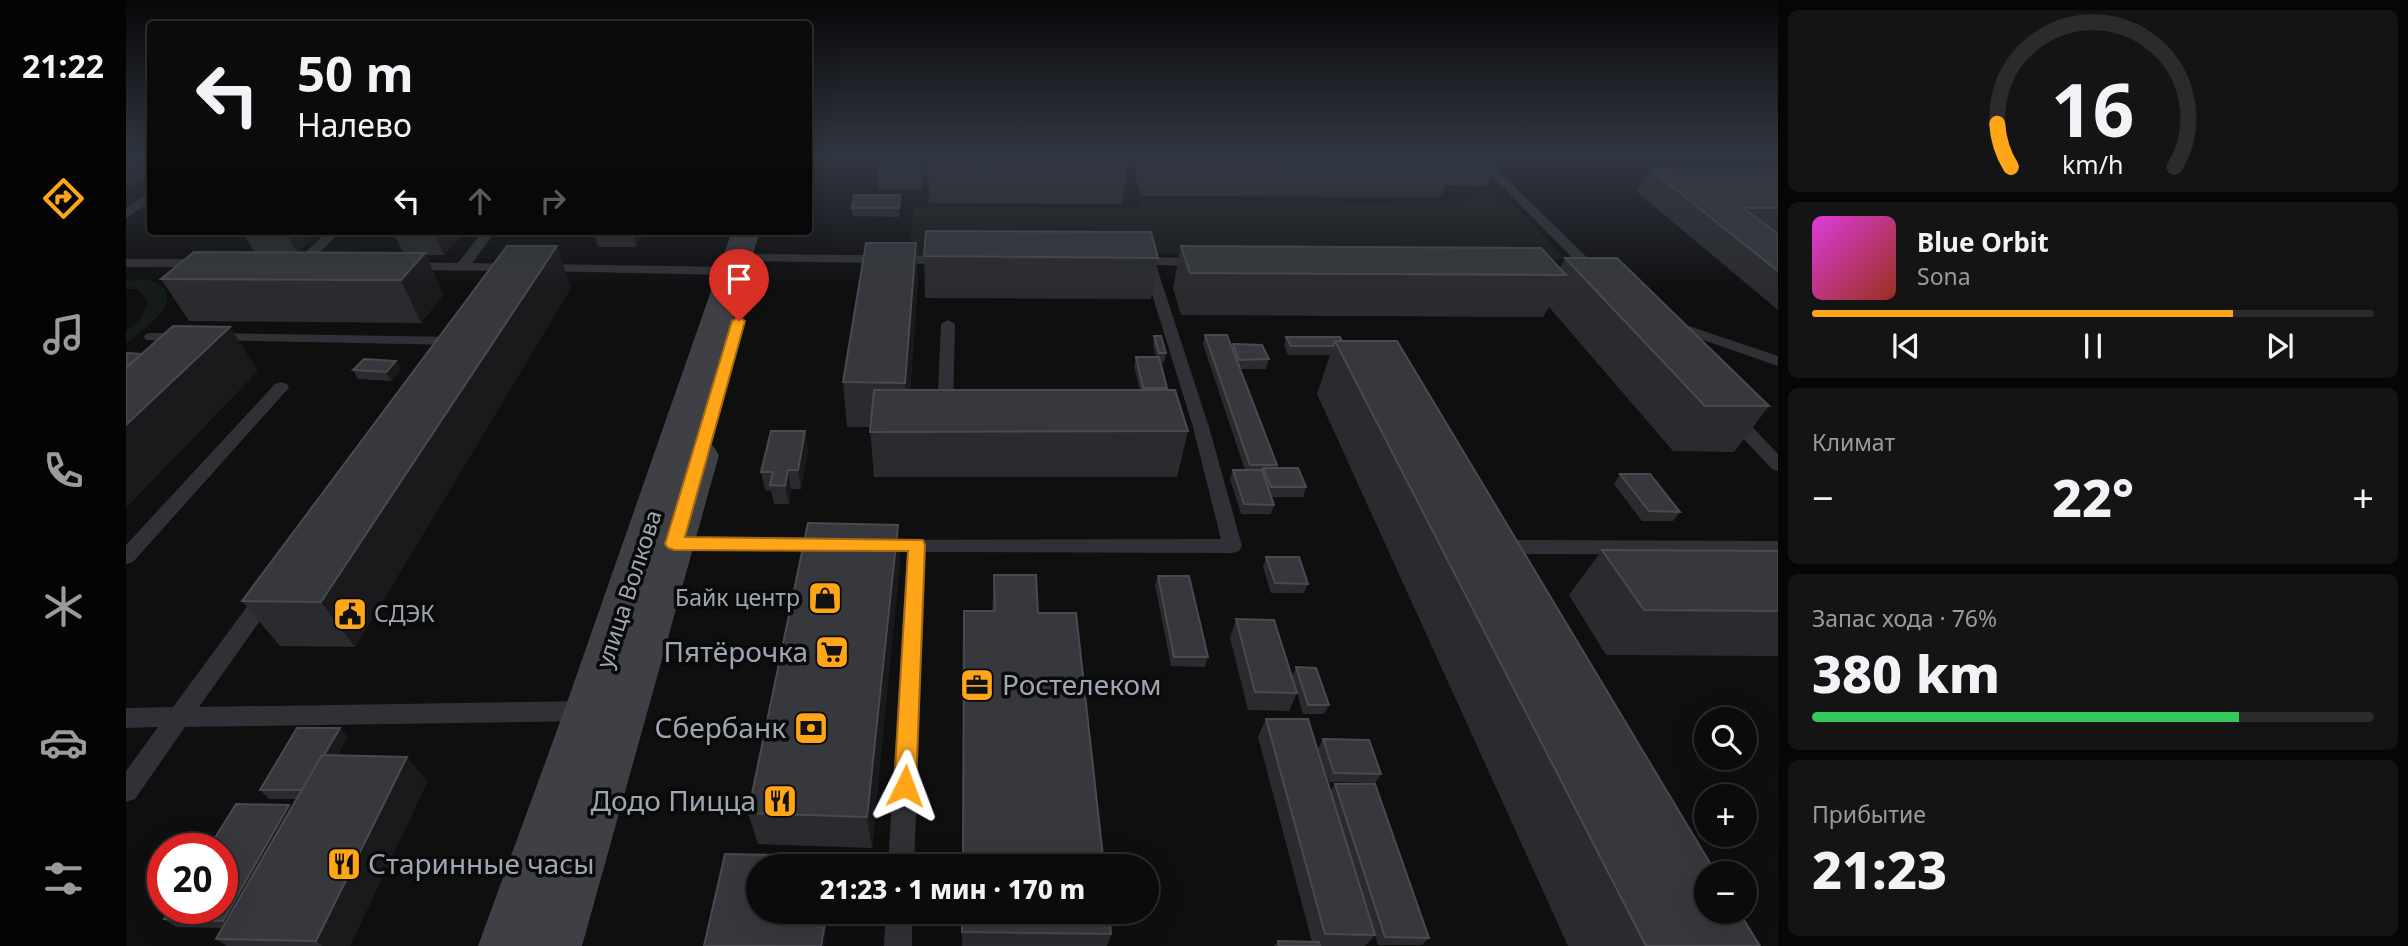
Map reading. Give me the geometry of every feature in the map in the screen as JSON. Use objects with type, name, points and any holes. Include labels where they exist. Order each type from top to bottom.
[{"type":"main road","name":"улица Волкова","points":[[552,946],[674,544],[750,248]]},
{"type":"main road","name":"улица Волкова","points":[[508,946],[750,248]]},
{"type":"lane","points":[[126,214],[143,202]]},
{"type":"lane","points":[[1524,202],[1611,289]]},
{"type":"lane","points":[[327,265],[294,265],[330,235]]},
{"type":"lane","points":[[462,267],[487,235]]},
{"type":"lane","points":[[394,266],[462,267],[512,273],[750,248],[958,260]]},
{"type":"lane","points":[[1121,261],[1213,262]]},
{"type":"lane","points":[[674,544],[1232,546],[1194,427],[1149,261]]},
{"type":"lane","points":[[126,263],[215,264]]},
{"type":"lane","points":[[1564,265],[1588,266]]},
{"type":"lane","points":[[1657,322],[1778,361]]},
{"type":"lane","points":[[948,324],[944,426],[957,426]]},
{"type":"lane","points":[[151,337],[465,336],[446,361]]},
{"type":"lane","points":[[126,557],[281,387]]},
{"type":"lane","points":[[1724,407],[1778,465]]},
{"type":"lane","points":[[1487,524],[1515,572]]},
{"type":"lane","points":[[902,854],[917,545]]},
{"type":"lane","points":[[1501,547],[1778,548]]},
{"type":"lane","points":[[126,791],[281,576]]},
{"type":"lane","points":[[126,719],[589,711]]},
{"type":"lane","points":[[898,946],[899,924]]},
{"type":"shaded area","points":[[1141,202],[1458,205],[1463,202],[1497,202],[1496,205],[1506,205],[1512,202],[1565,259],[1140,254],[908,257],[914,206],[1142,208]]},
{"type":"shaded area","points":[[126,281],[154,282],[164,288],[167,296],[160,314],[126,343],[126,332],[141,318],[148,301],[138,289],[126,289]]},
{"type":"building","points":[[853,202],[899,202],[899,208],[852,208]]},
{"type":"building","points":[[1692,202],[1778,202],[1778,208],[1743,208],[1778,234],[1778,271]]},
{"type":"building","points":[[926,231],[1151,232],[1158,258],[924,256]]},
{"type":"building","points":[[866,243],[916,243],[905,383],[843,382]]},
{"type":"building","points":[[507,246],[557,246],[321,602],[242,601]]},
{"type":"building","points":[[1181,246],[1541,248],[1566,275],[1190,273]]},
{"type":"building","points":[[194,252],[425,253],[401,280],[161,279]]},
{"type":"building","points":[[1565,258],[1617,258],[1769,406],[1705,406]]},
{"type":"building","points":[[173,326],[230,327],[126,425],[126,368]]},
{"type":"building","points":[[1205,335],[1227,335],[1277,465],[1250,465]]},
{"type":"building","points":[[1154,336],[1161,336],[1166,353],[1159,353]]},
{"type":"building","points":[[1286,337],[1340,337],[1342,341],[1335,341],[1333,346],[1291,346]]},
{"type":"building","points":[[1335,341],[1397,341],[1694,836],[1694,847],[1700,847],[1709,861],[1694,861],[1694,924],[1746,924],[1760,946],[1646,946]]},
{"type":"building","points":[[1233,344],[1262,345],[1269,359],[1239,360]]},
{"type":"building","points":[[127,353],[142,354],[126,367]]},
{"type":"building","points":[[1136,357],[1159,357],[1167,388],[1143,388]]},
{"type":"building","points":[[364,359],[396,361],[386,372],[353,370]]},
{"type":"building","points":[[874,390],[1175,390],[1188,431],[870,432]]},
{"type":"building","points":[[771,431],[805,431],[798,470],[788,470],[785,486],[770,485],[773,472],[761,472]]},
{"type":"building","points":[[1263,468],[1298,468],[1306,487],[1271,487]]},
{"type":"building","points":[[1233,470],[1262,470],[1274,505],[1244,504]]},
{"type":"building","points":[[1620,474],[1650,474],[1680,512],[1649,511]]},
{"type":"building","points":[[808,523],[898,525],[867,817],[748,813]]},
{"type":"building","points":[[1602,550],[1778,551],[1778,611],[1644,610]]},
{"type":"building","points":[[1266,557],[1299,557],[1308,584],[1275,583]]},
{"type":"building","points":[[994,575],[1036,575],[1038,613],[1076,613],[1103,854],[963,854],[964,611],[995,611]]},
{"type":"building","points":[[1158,576],[1189,576],[1208,657],[1174,657]]},
{"type":"building","points":[[1236,619],[1274,620],[1297,693],[1255,692]]},
{"type":"building","points":[[1296,667],[1316,668],[1329,705],[1308,705]]},
{"type":"building","points":[[1266,719],[1308,719],[1375,935],[1325,934]]},
{"type":"building","points":[[297,728],[340,728],[302,790],[260,790]]},
{"type":"building","points":[[1323,739],[1369,740],[1381,774],[1334,773]]},
{"type":"building","points":[[322,755],[407,757],[316,941],[216,939],[225,924],[238,924],[238,901]]},
{"type":"building","points":[[1335,784],[1375,784],[1429,938],[1385,937]]},
{"type":"building","points":[[236,804],[289,805],[238,895],[238,833],[218,833]]},
{"type":"building","points":[[725,854],[746,854],[746,924],[825,924],[821,946],[704,946]]},
{"type":"building","points":[[962,924],[1110,924],[1111,934],[962,932]]},
{"type":"building","points":[[1278,941],[1319,942],[1320,946],[1279,946]]},
{"type":"place","name":"Байк центр","points":[[825,598]]},
{"type":"place","name":"СДЭК","points":[[350,614]]},
{"type":"place","name":"Пятёрочка","points":[[832,652]]},
{"type":"place","name":"Ростелеком","points":[[977,685]]},
{"type":"place","name":"Сбербанк","points":[[811,728]]},
{"type":"place","name":"Додо Пицца","points":[[780,801]]},
{"type":"place","name":"Старинные часы","points":[[344,864]]},
{"type":"route","points":[[739,321],[674,544],[917,545],[905,786]]}]
